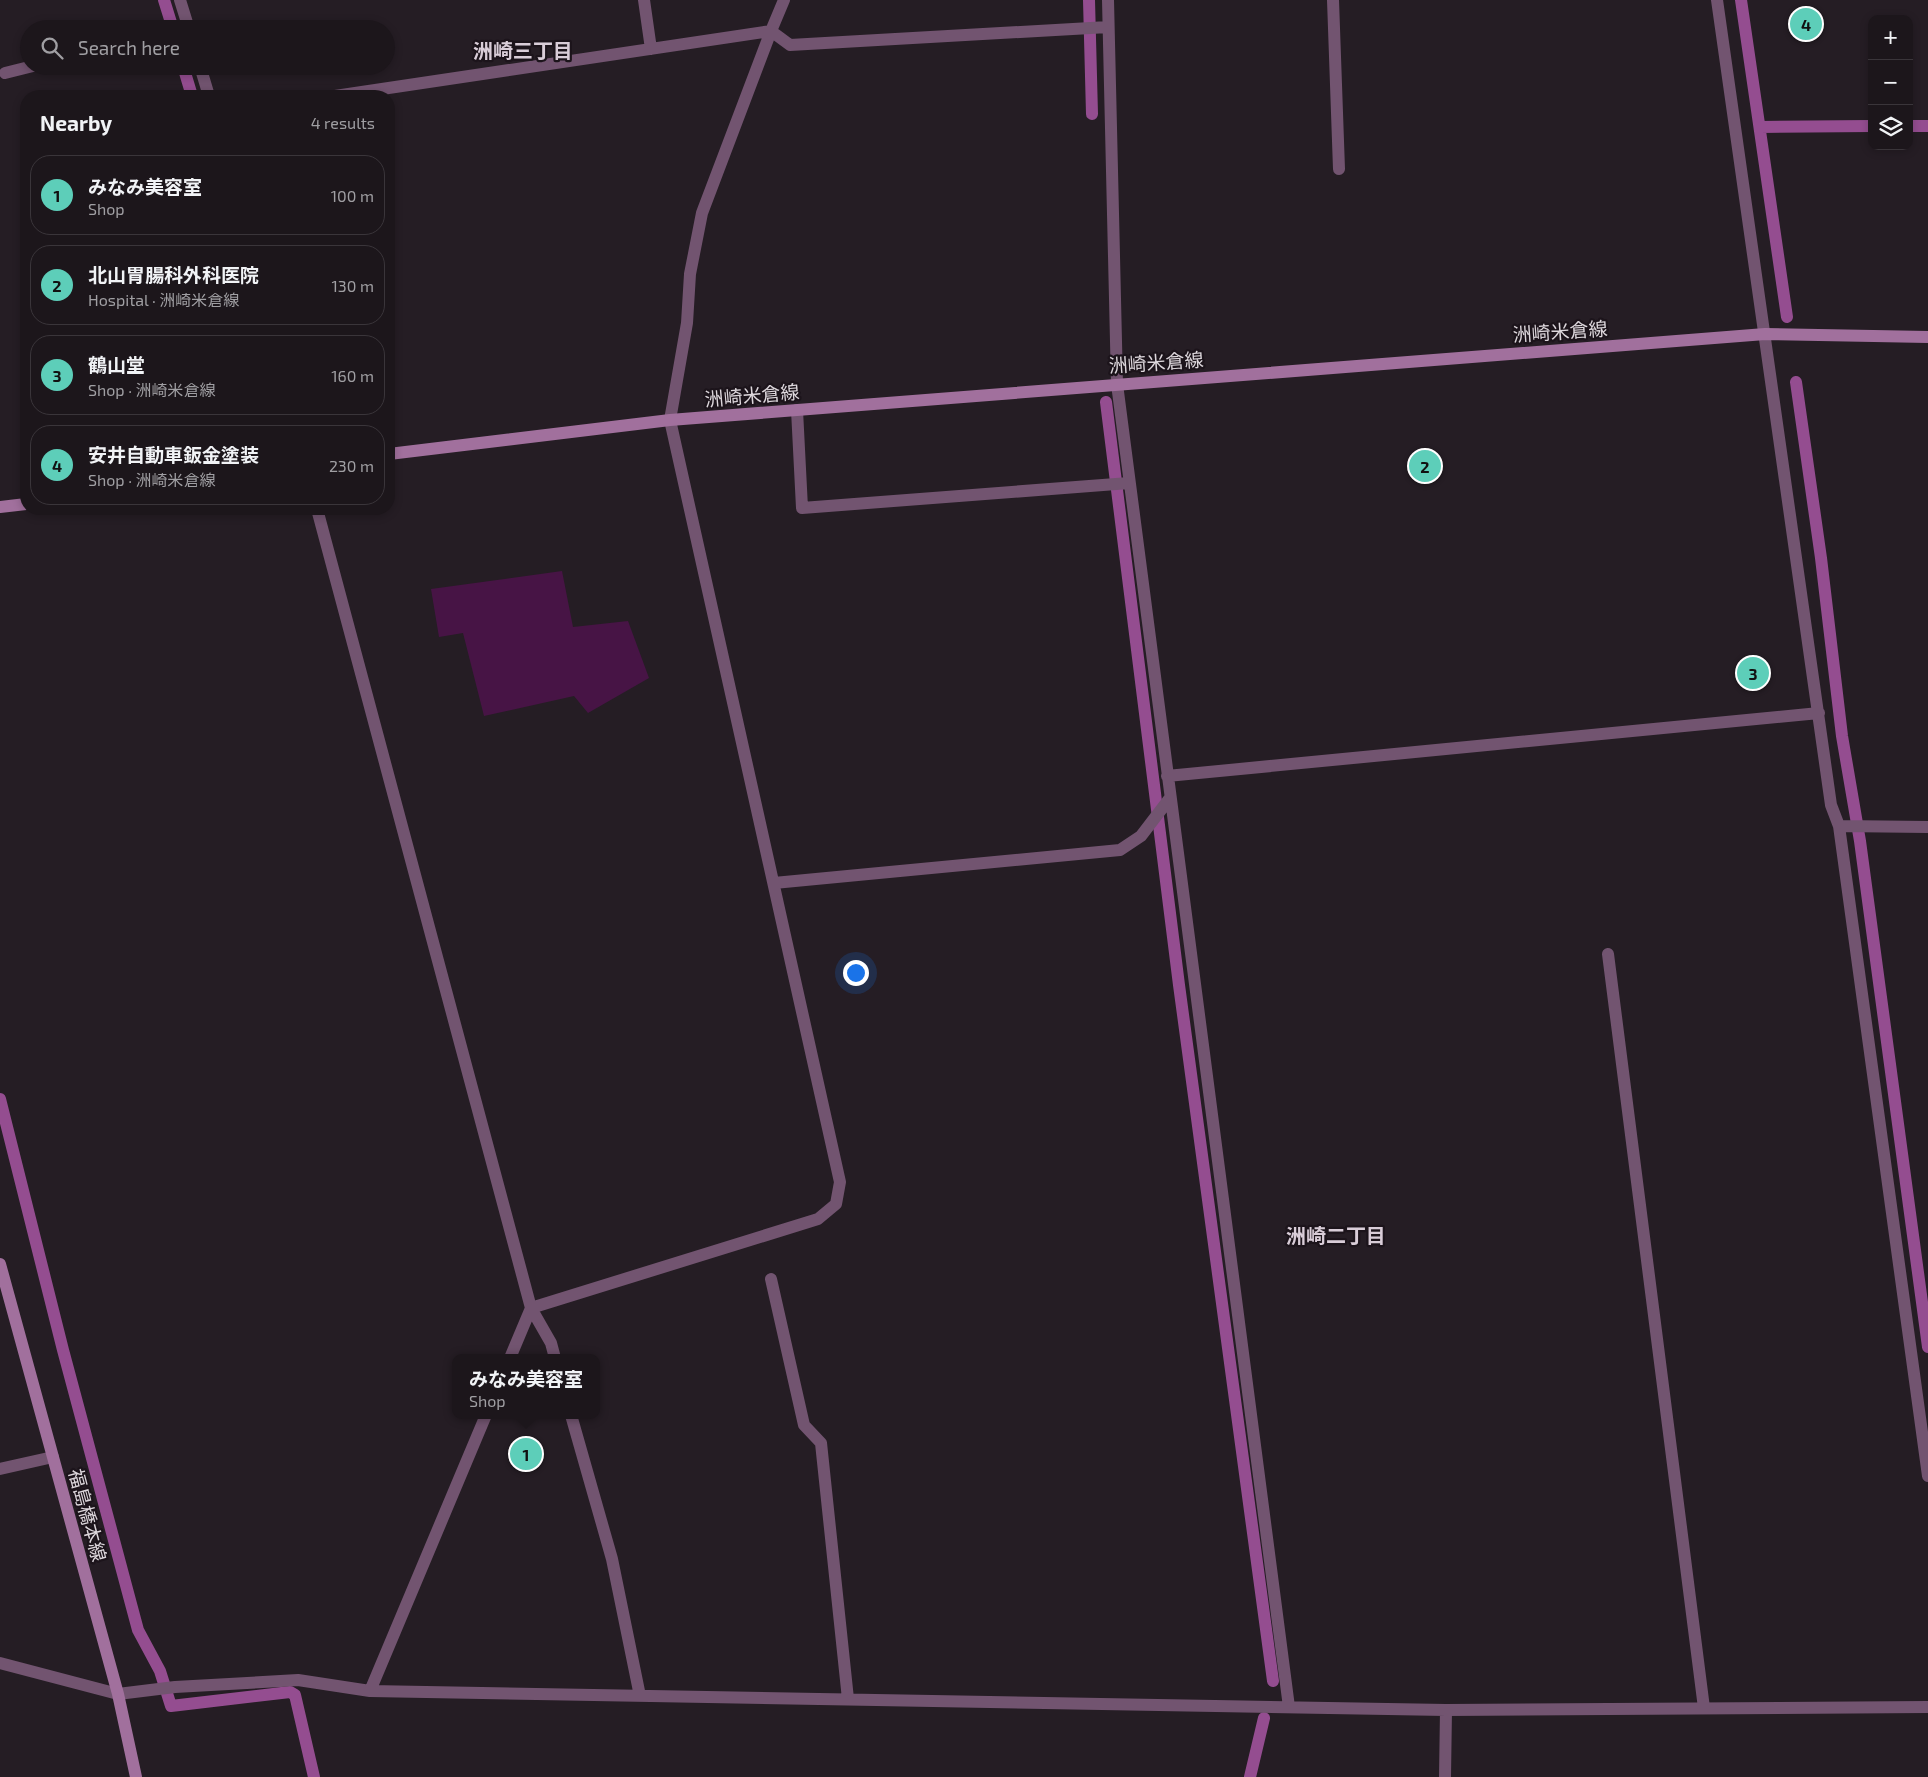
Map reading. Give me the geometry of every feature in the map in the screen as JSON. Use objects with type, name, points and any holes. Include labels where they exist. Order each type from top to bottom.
[{"type":"main road","name":"洲崎米倉線","points":[[395,453],[670,420],[1765,334],[1928,336]]},
{"type":"main road","points":[[0,507],[20,505]]},
{"type":"main road","name":"福島橋本線","points":[[0,1264],[118,1694],[136,1777]]},
{"type":"street","points":[[180,0],[186,20]]},
{"type":"street","points":[[644,0],[651,49]]},
{"type":"street","points":[[512,1354],[531,1308],[818,1219],[836,1204],[840,1182],[670,420],[688,323],[690,274],[702,213],[784,0]]},
{"type":"street","points":[[1108,0],[1117,384],[1122,483],[1167,776],[1167,802],[1289,1708]]},
{"type":"street","points":[[1333,0],[1339,169]]},
{"type":"street","points":[[1717,0],[1831,805],[1844,826],[1928,1476]]},
{"type":"street","points":[[375,90],[771,31],[790,45],[1108,27]]},
{"type":"street","points":[[5,73],[20,69]]},
{"type":"street","points":[[202,75],[206,90]]},
{"type":"street","points":[[797,410],[802,508],[1122,483]]},
{"type":"street","points":[[319,515],[531,1308],[551,1343],[554,1354]]},
{"type":"street","points":[[1167,776],[1819,713]]},
{"type":"street","points":[[774,883],[1120,850],[1141,836],[1167,802]]},
{"type":"street","points":[[1844,826],[1928,827]]},
{"type":"street","points":[[1608,954],[1704,1708]]},
{"type":"street","points":[[771,1280],[804,1425],[821,1443],[848,1699]]},
{"type":"street","points":[[370,1690],[484,1419]]},
{"type":"street","points":[[572,1419],[612,1559],[640,1696]]},
{"type":"street","points":[[0,1469],[53,1457]]},
{"type":"street","points":[[0,1663],[118,1694],[175,1687],[298,1680],[370,1690],[1289,1708],[1446,1710],[1928,1707]]},
{"type":"street","points":[[1445,1777],[1446,1710]]},
{"type":"shaded area","points":[[562,571],[573,627],[628,621],[649,678],[588,713],[574,696],[484,716],[463,633],[439,637],[431,589]]},
{"type":"waterway","points":[[164,0],[170,20]]},
{"type":"waterway","points":[[1089,0],[1092,114]]},
{"type":"waterway","points":[[1741,0],[1787,317]]},
{"type":"waterway","points":[[186,75],[190,90]]},
{"type":"waterway","points":[[1760,127],[1868,126]]},
{"type":"waterway","points":[[1913,126],[1928,126]]},
{"type":"waterway","points":[[1796,382],[1821,558],[1842,736],[1860,841],[1928,1347]]},
{"type":"waterway","points":[[1106,402],[1179,985],[1273,1681]]},
{"type":"waterway","points":[[0,1099],[63,1350],[138,1630],[160,1671],[171,1706],[290,1692],[295,1695],[314,1777]]},
{"type":"waterway","points":[[1250,1777],[1264,1718]]},
{"type":"place","name":"安井自動車鈑金塗装","points":[[1806,24]]},
{"type":"place","name":"北山胃腸科外科医院","points":[[1425,466]]},
{"type":"place","name":"鶴山堂","points":[[1753,673]]},
{"type":"place","name":"みなみ美容室","points":[[526,1454]]},
{"type":"district","name":"洲崎三丁目","points":[[523,50]]},
{"type":"district","name":"洲崎二丁目","points":[[1336,1235]]}]
